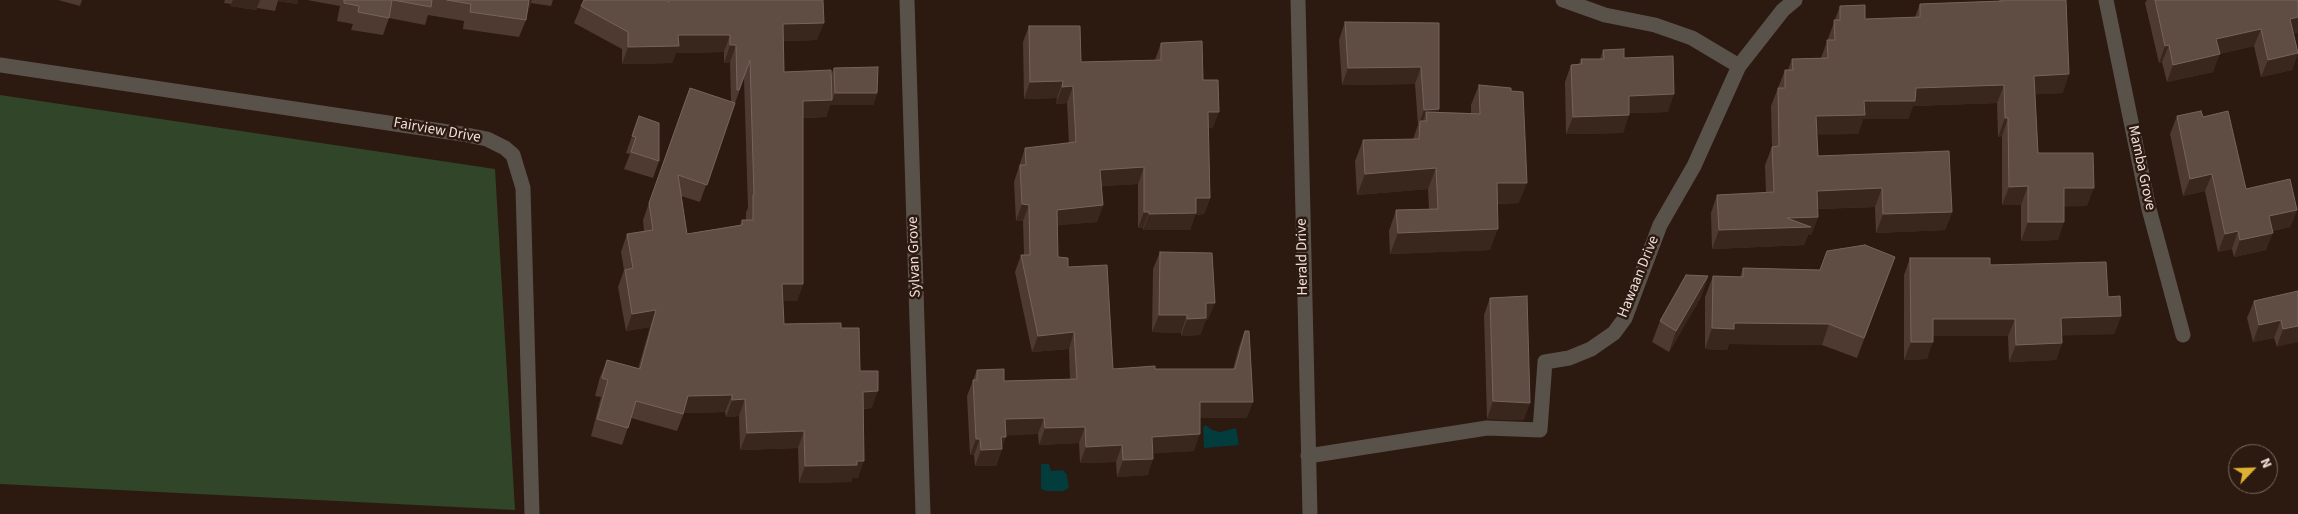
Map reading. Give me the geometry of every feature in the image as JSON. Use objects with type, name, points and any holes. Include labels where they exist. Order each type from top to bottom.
[{"type":"street","name":"Sylvan Grove","points":[[907,0],[923,514]]},
{"type":"street","name":"Herald Drive","points":[[1298,0],[1310,514]]},
{"type":"street","points":[[1563,0],[1605,15],[1655,25],[1692,38],[1739,66]]},
{"type":"street","name":"Hawaan Drive","points":[[1308,456],[1488,428],[1540,430],[1545,362],[1569,358],[1591,349],[1614,333],[1625,318],[1660,225],[1694,166],[1739,66],[1783,10],[1795,0]]},
{"type":"street","name":"Mamba Grove","points":[[2106,0],[2149,209],[2182,335]]},
{"type":"street","name":"Fairview Drive","points":[[0,65],[462,134],[487,139],[509,152],[518,166],[523,188],[532,514]]},
{"type":"green space","points":[[0,95],[495,169],[515,510],[0,484]]},
{"type":"water","points":[[1206,425],[1212,430],[1220,432],[1236,428],[1239,445],[1204,448],[1203,427]]},
{"type":"water","points":[[1041,464],[1049,464],[1051,471],[1063,470],[1067,475],[1069,488],[1063,491],[1046,491],[1041,489]]},
{"type":"building","points":[[344,0],[392,0],[389,18],[358,12],[359,6],[344,3]]},
{"type":"building","points":[[393,0],[432,0],[431,7]]},
{"type":"building","points":[[447,0],[529,0],[526,20],[470,12],[471,4]]},
{"type":"building","points":[[584,0],[666,0],[669,2],[669,0],[823,0],[824,23],[783,24],[784,72],[831,70],[832,100],[803,101],[803,284],[782,284],[784,324],[841,323],[841,328],[859,328],[860,371],[878,371],[878,391],[863,392],[864,461],[857,461],[857,465],[805,466],[804,431],[747,433],[745,399],[732,400],[732,395],[688,396],[683,414],[636,401],[628,428],[597,419],[608,380],[602,378],[607,360],[640,369],[656,310],[632,314],[625,270],[633,268],[627,234],[653,230],[649,203],[690,88],[735,103],[707,185],[678,175],[687,234],[742,225],[742,220],[753,220],[750,60],[739,90],[737,90],[736,45],[730,45],[730,35],[678,35],[679,46],[628,47],[628,32],[581,6]]},
{"type":"building","points":[[2002,0],[2066,0],[2069,74],[2034,76],[2038,153],[2093,153],[2094,188],[2064,188],[2064,222],[2028,222],[2028,186],[2009,187],[2008,118],[2005,118],[2004,85],[1916,88],[1915,101],[1864,101],[1865,115],[1816,116],[1818,156],[1949,151],[1952,212],[1883,214],[1882,188],[1817,191],[1818,217],[1787,218],[1811,227],[1719,230],[1717,195],[1774,192],[1772,147],[1779,146],[1778,88],[1785,88],[1785,70],[1793,70],[1792,59],[1828,58],[1827,40],[1835,40],[1834,20],[1840,20],[1840,6],[1865,5],[1865,19],[1920,17],[1920,4]]},
{"type":"building","points":[[2155,0],[2298,0],[2298,17],[2290,19],[2298,53],[2268,60],[2261,29],[2216,39],[2220,54],[2173,65],[2169,45],[2165,46]]},
{"type":"building","points":[[1345,22],[1439,23],[1439,109],[1424,110],[1421,67],[1348,68]]},
{"type":"building","points":[[1029,26],[1080,26],[1081,62],[1161,60],[1161,43],[1202,41],[1203,80],[1218,80],[1219,112],[1208,112],[1210,198],[1196,198],[1196,213],[1149,214],[1149,212],[1144,212],[1144,167],[1100,170],[1103,205],[1057,210],[1058,257],[1068,258],[1068,267],[1107,265],[1113,369],[1155,366],[1155,369],[1235,369],[1245,331],[1249,331],[1253,402],[1200,402],[1200,434],[1152,437],[1153,459],[1123,460],[1122,445],[1086,447],[1085,427],[1045,428],[1044,418],[1005,419],[1006,437],[1001,437],[1002,449],[981,450],[980,439],[976,439],[973,380],[977,380],[977,370],[1004,369],[1004,381],[1077,379],[1074,332],[1038,336],[1021,255],[1030,255],[1029,205],[1022,204],[1020,165],[1026,165],[1025,148],[1076,142],[1073,86],[1062,87],[1063,81],[1030,82]]},
{"type":"building","points":[[1624,49],[1624,58],[1673,56],[1674,94],[1629,96],[1629,115],[1573,117],[1571,65],[1582,64],[1581,59],[1604,59],[1603,50]]},
{"type":"building","points":[[878,67],[877,93],[835,93],[834,68]]},
{"type":"building","points":[[1479,85],[1511,88],[1511,91],[1523,92],[1527,183],[1497,183],[1498,229],[1398,233],[1396,210],[1438,209],[1436,168],[1365,174],[1363,140],[1419,139],[1420,121],[1427,121],[1426,112],[1480,114]]},
{"type":"building","points":[[2201,111],[2203,117],[2228,111],[2246,189],[2290,179],[2297,210],[2269,216],[2273,233],[2240,240],[2238,231],[2225,234],[2212,174],[2190,179],[2177,116]]},
{"type":"building","points":[[639,116],[659,123],[659,161],[631,152],[636,137],[632,136]]},
{"type":"building","points":[[1865,245],[1895,257],[1864,338],[1829,324],[1734,323],[1734,329],[1712,328],[1713,276],[1743,277],[1743,268],[1820,270],[1827,251]]},
{"type":"building","points":[[1160,252],[1212,253],[1215,303],[1206,303],[1206,318],[1187,319],[1187,315],[1159,315]]},
{"type":"building","points":[[1910,258],[1990,258],[1990,265],[2106,262],[2108,297],[2120,296],[2121,316],[2061,318],[2062,343],[2016,345],[2015,319],[1933,319],[1933,342],[1911,342]]},
{"type":"building","points":[[1686,275],[1708,276],[1676,331],[1660,321]]},
{"type":"building","points":[[2298,291],[2298,326],[2283,329],[2281,320],[2259,325],[2254,301]]},
{"type":"building","points":[[1527,296],[1530,403],[1493,401],[1490,298]]}]
